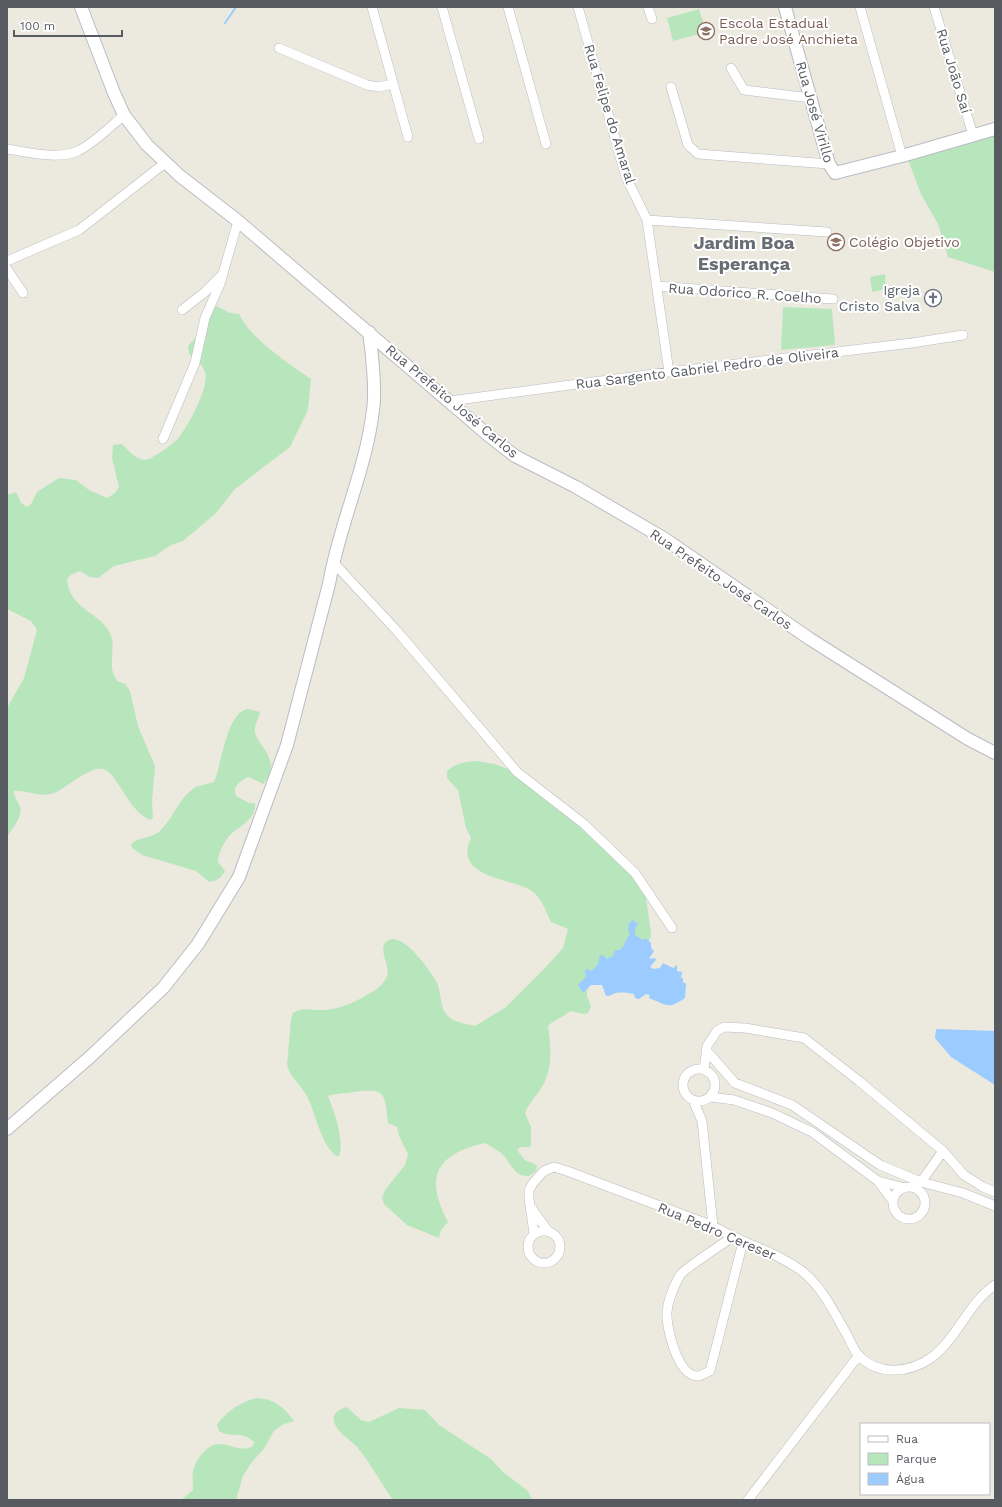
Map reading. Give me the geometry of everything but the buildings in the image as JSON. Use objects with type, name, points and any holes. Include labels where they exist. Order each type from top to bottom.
[{"type":"street","name":"Rua Prefeito José Carlos","points":[[81,7],[124,115],[165,163],[238,221],[515,456],[576,487],[665,539],[810,639],[968,739],[995,753]]},
{"type":"street","points":[[372,7],[392,84],[408,137]]},
{"type":"street","points":[[442,7],[479,139]]},
{"type":"street","points":[[508,7],[546,144]]},
{"type":"street","name":"Rua Felipe do Amaral","points":[[578,7],[626,177],[647,220],[669,372]]},
{"type":"street","points":[[648,7],[652,19]]},
{"type":"street","name":"Rua José Virillo","points":[[785,7],[830,167]]},
{"type":"street","points":[[860,7],[902,156]]},
{"type":"street","name":"Rua João Saí","points":[[934,7],[973,135]]},
{"type":"street","points":[[279,48],[367,85],[379,86],[392,84]]},
{"type":"street","points":[[731,68],[744,90],[811,98]]},
{"type":"street","points":[[671,87],[688,145],[698,154],[830,167],[840,174],[995,129]]},
{"type":"street","points":[[7,149],[51,154],[62,154],[77,151],[124,115]]},
{"type":"street","points":[[7,262],[79,230],[165,163]]},
{"type":"street","points":[[647,220],[827,232]]},
{"type":"street","points":[[163,439],[191,373],[201,339],[205,318],[224,272],[238,221]]},
{"type":"street","points":[[7,268],[23,293]]},
{"type":"street","points":[[182,310],[215,283],[224,272]]},
{"type":"street","name":"Rua Odorico R. Coelho","points":[[656,286],[833,299]]},
{"type":"street","points":[[7,1129],[90,1057],[163,988],[198,944],[239,877],[287,745],[329,584],[333,562],[368,442],[374,409],[369,332]]},
{"type":"street","name":"Rua Sargento Gabriel Pedro de Oliveira","points":[[450,401],[669,372],[912,343],[963,335]]},
{"type":"street","points":[[333,562],[397,631],[517,772],[584,824],[635,873],[672,928]]},
{"type":"street","points":[[704,1070],[706,1050],[711,1038],[724,1027],[745,1028],[804,1038],[859,1081],[943,1151],[964,1175],[983,1187],[995,1192]]},
{"type":"street","points":[[706,1050],[735,1083],[792,1105],[880,1166],[921,1182],[963,1193],[995,1206]]},
{"type":"street","points":[[702,1121],[709,1098],[715,1088],[715,1083],[712,1075],[704,1070],[693,1070],[685,1078],[683,1088],[685,1093],[693,1100],[702,1121],[713,1226]]},
{"type":"street","points":[[715,1083],[734,1100]]},
{"type":"street","points":[[693,1100],[703,1101],[709,1098],[734,1100],[772,1113],[812,1132],[878,1181],[893,1201]]},
{"type":"street","points":[[921,1182],[943,1151]]},
{"type":"street","name":"Rua Pedro Cereser","points":[[534,1234],[529,1190],[544,1171],[554,1168],[567,1171],[713,1226],[732,1238],[782,1258],[813,1282],[825,1295],[858,1355],[871,1365],[886,1370],[898,1371],[922,1363],[932,1357],[942,1348],[982,1296],[995,1285]]},
{"type":"street","points":[[878,1181],[905,1188],[912,1188],[922,1195],[924,1206],[918,1216],[907,1219],[901,1217],[893,1207],[895,1195],[905,1188]]},
{"type":"street","points":[[531,1208],[548,1231],[558,1239],[560,1248],[555,1259],[547,1263],[534,1260],[529,1253],[528,1245],[534,1234],[541,1230],[548,1231]]},
{"type":"street","points":[[732,1238],[681,1274],[669,1301],[667,1325],[670,1340],[684,1367],[691,1374],[699,1376],[710,1371],[743,1242]]},
{"type":"street","points":[[748,1500],[858,1355]]},
{"type":"green space","points":[[699,9],[706,32],[673,41],[667,18]]},
{"type":"green space","points":[[995,135],[995,272],[948,257],[938,224],[921,194],[908,160]]},
{"type":"green space","points":[[885,274],[886,289],[872,292],[870,277]]},
{"type":"green space","points":[[216,306],[230,313],[239,314],[244,323],[261,341],[281,358],[311,379],[308,410],[290,447],[235,489],[215,514],[183,541],[171,545],[155,556],[114,566],[98,578],[90,577],[80,571],[71,575],[67,579],[69,589],[73,597],[86,610],[100,620],[110,633],[113,645],[113,673],[117,681],[125,684],[130,691],[138,726],[155,766],[152,801],[153,817],[151,820],[143,816],[136,809],[114,778],[103,769],[97,769],[85,774],[54,793],[44,795],[14,791],[15,798],[21,811],[16,823],[7,837],[7,708],[24,678],[37,630],[31,621],[7,609],[7,495],[16,492],[21,503],[27,507],[31,504],[37,492],[59,478],[76,480],[89,490],[107,498],[115,493],[119,487],[112,458],[113,445],[122,444],[134,456],[147,460],[157,455],[177,440],[188,424],[197,406],[206,378],[202,367],[189,354],[188,346],[202,330]]},
{"type":"green space","points":[[783,307],[832,309],[835,345],[781,350]]},
{"type":"green space","points":[[247,709],[260,712],[255,728],[256,735],[267,753],[271,767],[269,775],[263,784],[249,777],[236,786],[236,796],[249,803],[255,803],[255,809],[250,818],[229,836],[223,845],[218,862],[225,871],[222,876],[217,880],[209,882],[196,871],[142,855],[132,848],[131,844],[135,841],[158,833],[166,825],[185,796],[190,791],[196,787],[214,782],[229,730],[234,720],[240,713]]},
{"type":"green space","points":[[476,761],[495,764],[510,770],[540,796],[569,814],[644,885],[651,932],[650,939],[587,983],[587,996],[591,1006],[588,1013],[584,1014],[570,1011],[548,1026],[550,1065],[548,1073],[542,1087],[525,1113],[531,1127],[531,1145],[530,1147],[521,1147],[517,1150],[525,1160],[537,1165],[536,1171],[529,1176],[519,1174],[501,1153],[485,1143],[455,1154],[445,1161],[439,1170],[436,1180],[437,1192],[441,1206],[448,1222],[441,1230],[439,1238],[407,1225],[384,1204],[382,1198],[385,1190],[405,1165],[408,1154],[399,1136],[397,1127],[388,1123],[386,1105],[381,1094],[372,1091],[364,1091],[328,1096],[336,1117],[340,1134],[341,1142],[339,1156],[336,1156],[325,1142],[309,1101],[303,1089],[294,1079],[287,1064],[293,1013],[303,1009],[325,1010],[343,1006],[360,999],[378,988],[386,979],[388,972],[383,947],[389,940],[395,939],[402,942],[409,947],[423,962],[437,983],[443,1008],[447,1015],[456,1021],[475,1026],[506,1007],[563,948],[568,929],[551,922],[543,905],[532,891],[487,875],[477,869],[470,861],[467,851],[471,838],[466,828],[458,790],[447,778],[447,771],[450,768],[464,762]]},
{"type":"green space","points":[[263,1398],[283,1408],[294,1421],[284,1424],[274,1431],[263,1450],[252,1462],[243,1476],[236,1500],[181,1500],[193,1490],[194,1467],[202,1454],[210,1447],[223,1444],[244,1449],[253,1446],[254,1442],[250,1438],[241,1435],[223,1433],[219,1431],[217,1425],[220,1420],[234,1408],[251,1399]]},
{"type":"green space","points":[[347,1407],[361,1420],[369,1422],[399,1408],[425,1410],[439,1425],[491,1459],[503,1472],[528,1491],[532,1500],[393,1500],[361,1452],[337,1428],[335,1424],[335,1414],[339,1410]]},
{"type":"water","points":[[633,920],[638,924],[635,928],[635,935],[643,940],[646,938],[651,943],[651,948],[654,951],[649,959],[655,958],[656,960],[650,967],[654,969],[660,968],[663,963],[673,968],[677,965],[677,971],[682,972],[681,978],[683,978],[683,982],[686,984],[685,998],[679,1002],[667,1005],[649,998],[650,995],[646,994],[639,999],[635,998],[634,994],[625,993],[616,993],[606,996],[602,985],[591,985],[583,993],[578,985],[586,977],[585,971],[587,969],[592,971],[598,964],[600,955],[607,959],[613,956],[615,950],[620,950],[622,948],[630,934],[628,929],[629,923]]},
{"type":"water","points":[[936,1029],[995,1031],[995,1085],[951,1057],[935,1038]]},
{"type":"waterway","points":[[225,23],[236,7]]},
{"type":"place","name":"Escola Estadual Padre José Anchieta","points":[[706,31]]},
{"type":"place","name":"Colégio Objetivo","points":[[836,242]]},
{"type":"place","name":"Igreja Cristo Salva","points":[[933,298]]},
{"type":"district","name":"Jardim Boa Esperança","points":[[744,253]]}]
